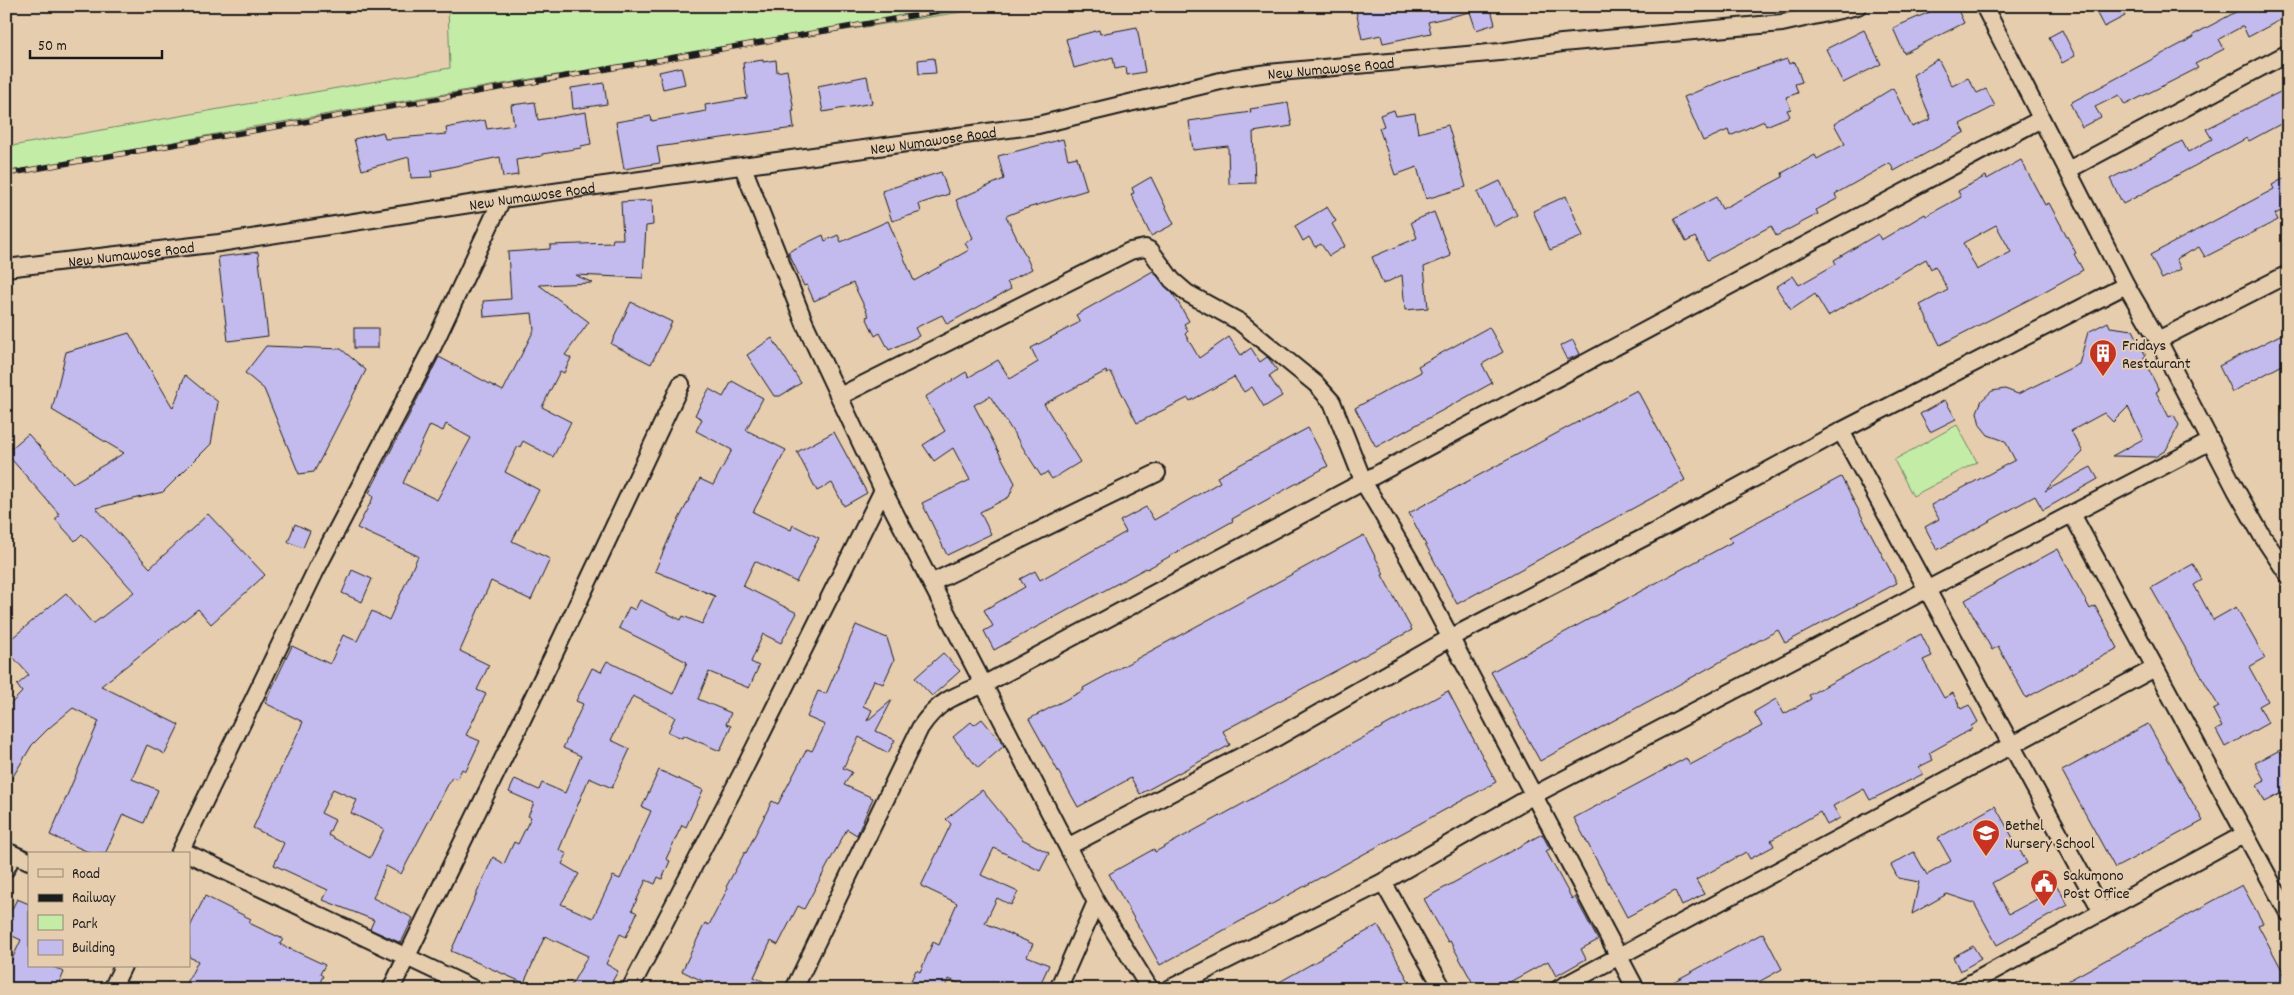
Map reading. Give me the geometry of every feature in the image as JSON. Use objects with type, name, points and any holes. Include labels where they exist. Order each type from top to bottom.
[{"type":"street","name":"New Numawose Road","points":[[6,268],[219,243],[502,199],[1038,125],[1233,78],[1268,73],[1500,52],[1562,42],[1782,23],[1858,6]]},
{"type":"street","points":[[1984,6],[2126,285],[2158,340],[2260,534],[2288,575]]},
{"type":"street","points":[[2068,170],[2288,53]]},
{"type":"street","points":[[794,989],[920,728],[930,713],[948,698],[983,685],[1364,483],[2041,119]]},
{"type":"street","points":[[743,167],[805,324],[883,490],[983,685],[1069,846],[1096,902],[1150,989]]},
{"type":"street","points":[[184,852],[316,570],[433,346],[502,199]]},
{"type":"street","points":[[840,396],[1130,251],[1145,248],[1156,255],[1172,280],[1187,293],[1240,322],[1316,384],[1332,402],[1364,483],[1409,558],[1636,989]]},
{"type":"street","points":[[2158,340],[2288,274]]},
{"type":"street","points":[[1069,846],[1272,740],[1450,638],[1672,523],[1841,431],[2126,285]]},
{"type":"street","points":[[391,989],[681,384]]},
{"type":"street","points":[[1841,431],[2014,745],[2102,912]]},
{"type":"street","points":[[1169,989],[1383,882],[1534,796],[2211,441]]},
{"type":"street","points":[[931,582],[1157,473]]},
{"type":"street","points":[[630,989],[744,769],[883,490]]},
{"type":"street","points":[[2072,514],[2288,913]]},
{"type":"street","points":[[1558,989],[2155,668]]},
{"type":"street","points":[[1960,989],[2244,834]]},
{"type":"street","points":[[6,869],[10,852],[28,861]]},
{"type":"street","points":[[190,856],[474,989]]},
{"type":"street","points":[[1383,882],[1443,989]]},
{"type":"street","points":[[1058,989],[1096,902]]},
{"type":"street","points":[[112,989],[122,968]]},
{"type":"green space","points":[[448,6],[1000,6],[537,78],[247,128],[6,174],[6,147],[450,68]]},
{"type":"green space","points":[[1957,425],[1977,462],[1913,496],[1894,460]]},
{"type":"building","points":[[1355,6],[1490,6],[1495,24],[1476,30],[1470,12],[1428,22],[1431,33],[1383,43],[1381,35],[1362,39]]},
{"type":"building","points":[[1943,6],[1956,6],[1964,23],[1904,53],[1893,28]]},
{"type":"building","points":[[2093,6],[2119,6],[2125,16],[2104,27]]},
{"type":"building","points":[[2247,6],[2280,6],[2286,17],[2248,37],[2243,26],[2219,39],[2224,49],[2195,64],[2198,68],[2125,105],[2119,95],[2095,107],[2101,117],[2082,127],[2070,103],[2194,37],[2193,35]]},
{"type":"building","points":[[1137,27],[1145,72],[1127,75],[1126,67],[1115,69],[1113,57],[1074,68],[1066,39],[1099,30],[1100,34]]},
{"type":"building","points":[[1864,30],[1881,64],[1843,83],[1826,49]]},
{"type":"building","points":[[2062,30],[2075,56],[2062,63],[2049,37]]},
{"type":"building","points":[[934,58],[936,73],[919,74],[918,60]]},
{"type":"building","points":[[1787,59],[1789,64],[1795,62],[1802,82],[1795,84],[1798,93],[1786,97],[1791,109],[1787,110],[1790,116],[1766,126],[1764,121],[1730,136],[1728,130],[1703,141],[1684,97],[1731,77]]},
{"type":"building","points":[[1938,59],[1952,86],[1968,78],[1977,93],[1986,89],[1995,106],[1960,124],[1965,132],[1894,171],[1890,163],[1835,194],[1837,199],[1816,210],[1818,214],[1776,236],[1771,226],[1707,260],[1695,237],[1686,242],[1674,219],[1716,197],[1722,209],[1783,177],[1782,173],[1815,155],[1817,159],[1845,144],[1834,124],[1893,88],[1912,127],[1931,119],[1913,75]]},
{"type":"building","points":[[763,60],[763,62],[776,60],[777,72],[787,70],[794,111],[792,111],[794,128],[657,147],[660,163],[624,169],[616,122],[651,116],[652,121],[706,111],[705,105],[747,98],[743,63]]},
{"type":"building","points":[[681,67],[685,84],[663,89],[659,72]]},
{"type":"building","points":[[867,76],[872,103],[823,112],[818,86]]},
{"type":"building","points":[[604,83],[607,104],[573,109],[571,88]]},
{"type":"building","points":[[2288,88],[2288,120],[2249,141],[2247,138],[2123,204],[2110,179],[2182,141],[2188,152],[2212,139],[2206,129]]},
{"type":"building","points":[[535,102],[538,120],[586,112],[591,144],[581,146],[581,148],[516,160],[518,175],[503,177],[500,157],[431,171],[432,177],[411,178],[409,157],[362,170],[354,139],[383,132],[385,139],[447,134],[446,128],[485,120],[487,129],[514,125],[511,105]]},
{"type":"building","points":[[1288,103],[1292,126],[1253,132],[1255,183],[1229,184],[1228,146],[1193,150],[1189,121],[1251,112],[1250,109]]},
{"type":"building","points":[[1394,110],[1396,116],[1415,113],[1418,133],[1448,125],[1466,187],[1426,199],[1417,167],[1395,175],[1379,128],[1384,126],[1380,115]]},
{"type":"building","points":[[1063,139],[1068,159],[1077,157],[1087,190],[1006,216],[1032,269],[1007,282],[1011,289],[947,324],[942,315],[915,328],[919,336],[889,350],[880,333],[875,336],[866,317],[869,316],[853,283],[814,301],[807,285],[804,286],[788,252],[823,235],[825,241],[838,235],[841,242],[888,221],[914,281],[969,250],[965,243],[973,238],[956,200],[1004,179],[998,156]]},
{"type":"building","points":[[2021,160],[2045,205],[2049,203],[2083,270],[1940,345],[1920,305],[1948,290],[1935,266],[1931,269],[1926,259],[1828,316],[1815,294],[1791,310],[1776,287],[1793,276],[1799,285],[1836,264],[1834,260],[1878,234],[1881,240],[1925,214],[1926,216],[1961,197],[1958,191],[1986,176],[1987,179]],"holes":[[[1996,225],[2011,252],[1977,270],[1963,243]]]},
{"type":"building","points":[[941,172],[949,194],[919,204],[921,212],[892,221],[882,191]]},
{"type":"building","points":[[2288,176],[2288,215],[2285,209],[2275,214],[2278,220],[2205,257],[2199,247],[2176,259],[2181,269],[2162,279],[2150,255],[2274,189],[2272,185]]},
{"type":"building","points":[[1151,177],[1174,224],[1151,236],[1131,194],[1134,193],[1132,188]]},
{"type":"building","points":[[1500,181],[1517,215],[1494,227],[1477,192]]},
{"type":"building","points":[[1566,196],[1583,236],[1550,250],[1533,211]]},
{"type":"building","points":[[652,200],[653,225],[646,226],[643,278],[575,275],[593,283],[539,285],[589,322],[565,355],[571,358],[564,373],[560,371],[542,407],[571,422],[553,457],[523,441],[520,447],[518,446],[505,472],[539,490],[512,541],[550,559],[531,600],[491,581],[460,651],[489,665],[477,690],[486,694],[466,735],[480,741],[466,771],[462,769],[457,779],[452,777],[401,874],[386,866],[373,898],[413,918],[401,943],[370,929],[374,920],[323,900],[328,890],[274,865],[284,843],[253,828],[303,722],[265,703],[292,646],[330,664],[343,635],[357,641],[372,611],[389,620],[418,556],[357,528],[374,496],[369,493],[439,357],[503,391],[534,330],[532,313],[484,317],[483,301],[511,299],[508,252],[550,249],[550,245],[612,243],[613,239],[623,239],[621,202]],"holes":[[[446,424],[471,438],[437,500],[403,483],[430,425],[443,431]],[[333,789],[357,800],[351,813],[384,829],[370,858],[328,835],[335,820],[321,813]]]},
{"type":"building","points":[[1327,207],[1336,221],[1332,224],[1345,246],[1329,256],[1321,244],[1315,247],[1309,237],[1303,241],[1295,226]]},
{"type":"building","points":[[1434,212],[1451,256],[1424,267],[1428,308],[1405,310],[1402,275],[1383,284],[1372,257],[1417,238],[1411,222]]},
{"type":"building","points":[[258,252],[268,336],[228,341],[218,257]]},
{"type":"building","points":[[1153,271],[1173,294],[1189,321],[1184,324],[1188,331],[1185,334],[1199,358],[1229,337],[1241,355],[1251,348],[1260,362],[1267,357],[1269,359],[1277,370],[1269,376],[1282,396],[1264,407],[1252,387],[1244,392],[1234,377],[1190,401],[1188,398],[1137,423],[1111,372],[1107,374],[1106,371],[1044,404],[1080,462],[1052,479],[1047,472],[1041,476],[990,396],[974,405],[1015,483],[1009,497],[980,512],[991,534],[947,555],[922,503],[970,480],[953,448],[934,461],[923,445],[945,431],[925,397],[966,372],[969,377],[998,360],[1010,379],[1038,362],[1031,348],[1080,322],[1076,315]]},
{"type":"building","points":[[631,302],[672,322],[651,364],[611,344]]},
{"type":"building","points":[[2108,322],[2110,327],[2133,330],[2146,356],[2143,358],[2159,390],[2156,392],[2169,417],[2174,415],[2179,425],[2166,450],[2155,457],[2112,456],[2143,439],[2128,407],[2113,422],[2104,413],[2071,431],[2083,452],[2045,491],[2091,467],[2098,479],[2043,510],[2035,496],[1937,550],[1925,527],[1939,519],[1931,505],[2015,460],[2005,441],[1988,435],[1980,425],[1977,412],[1982,400],[1992,391],[2005,389],[2018,394],[2079,364],[2088,332]]},
{"type":"building","points":[[1489,327],[1503,352],[1482,364],[1492,383],[1376,447],[1355,408],[1421,372],[1418,366]]},
{"type":"building","points":[[354,328],[378,328],[378,348],[354,348]]},
{"type":"building","points":[[2288,331],[2288,362],[2232,392],[2219,366]]},
{"type":"building","points":[[129,333],[173,408],[185,375],[218,402],[211,444],[163,492],[96,508],[150,568],[208,514],[265,575],[211,624],[198,609],[101,686],[179,725],[165,754],[147,745],[132,779],[158,790],[144,823],[123,814],[106,852],[88,852],[50,835],[99,721],[73,708],[32,745],[6,788],[6,709],[22,692],[17,685],[29,675],[6,649],[6,643],[66,593],[93,624],[134,592],[82,534],[75,541],[55,519],[60,515],[6,453],[28,434],[73,483],[124,453],[52,410],[66,352]]},
{"type":"building","points":[[772,338],[801,383],[780,396],[774,396],[747,355]]},
{"type":"building","points":[[1573,340],[1580,354],[1567,360],[1560,346]]},
{"type":"building","points":[[266,346],[341,349],[366,370],[314,472],[299,474],[264,389],[245,373]]},
{"type":"building","points":[[732,381],[763,398],[746,430],[786,450],[753,512],[791,530],[793,525],[819,538],[796,582],[755,561],[743,586],[797,613],[781,643],[763,634],[751,662],[759,666],[749,688],[709,672],[698,699],[731,713],[726,724],[731,726],[720,751],[683,735],[682,738],[668,732],[675,717],[633,696],[611,740],[630,749],[612,788],[589,778],[559,850],[567,854],[562,864],[579,874],[561,904],[593,918],[613,876],[620,879],[651,811],[642,807],[659,770],[703,790],[686,827],[682,825],[666,859],[670,861],[662,879],[658,877],[655,884],[646,880],[632,910],[637,913],[626,937],[620,934],[606,964],[618,971],[608,989],[569,989],[588,956],[545,936],[524,983],[451,951],[493,857],[504,864],[514,842],[518,844],[531,817],[528,816],[534,803],[509,792],[515,779],[539,790],[542,783],[565,793],[581,756],[563,748],[583,704],[576,701],[592,668],[601,672],[607,661],[673,694],[687,662],[619,628],[629,607],[635,610],[640,600],[681,620],[683,616],[702,624],[715,596],[655,571],[670,536],[700,479],[713,485],[732,450],[696,431],[702,419],[695,415],[709,389],[723,397]]},
{"type":"building","points":[[1637,390],[1685,480],[1457,604],[1409,513]]},
{"type":"building","points":[[1945,400],[1956,419],[1930,432],[1920,414]]},
{"type":"building","points":[[1308,428],[1328,466],[1147,569],[994,650],[984,631],[993,626],[984,610],[1025,587],[1020,579],[1035,571],[1040,580],[1126,532],[1120,521],[1146,507],[1154,520],[1220,482],[1217,477]]},
{"type":"building","points":[[834,432],[867,493],[844,506],[832,483],[817,491],[797,452]]},
{"type":"building","points":[[1841,477],[1897,583],[1785,643],[1778,630],[1540,761],[1491,672],[1732,542],[1729,537]]},
{"type":"building","points":[[295,524],[310,531],[303,548],[288,542]]},
{"type":"building","points":[[1364,535],[1384,574],[1382,575],[1412,630],[1223,731],[1230,745],[1140,794],[1131,778],[1078,807],[1029,719]]},
{"type":"building","points":[[2058,549],[2090,609],[2095,606],[2118,648],[2026,698],[1998,646],[1992,650],[1965,600]]},
{"type":"building","points":[[2193,564],[2202,580],[2194,585],[2213,620],[2236,607],[2265,658],[2249,667],[2268,701],[2259,706],[2268,723],[2225,747],[2216,730],[2222,727],[2213,710],[2219,707],[2151,588]]},
{"type":"building","points":[[352,570],[372,579],[362,602],[342,593]]},
{"type":"building","points":[[856,625],[887,638],[894,660],[883,684],[874,680],[863,706],[872,710],[867,721],[892,700],[876,731],[895,740],[888,753],[859,737],[843,768],[852,772],[844,785],[873,798],[857,835],[847,829],[804,909],[798,906],[778,945],[771,941],[754,977],[779,989],[719,989],[682,971],[705,923],[709,925],[728,888],[726,887],[746,853],[772,801],[778,804],[807,749],[812,751],[825,725],[807,717],[818,691],[826,694]]},
{"type":"building","points":[[1921,634],[1932,656],[1923,660],[1944,698],[1953,693],[1961,709],[1969,705],[1978,722],[1971,726],[1972,729],[1929,753],[1933,760],[1919,767],[1923,774],[1870,800],[1864,789],[1833,806],[1840,818],[1827,825],[1820,812],[1771,840],[1774,846],[1750,859],[1746,852],[1696,880],[1704,894],[1682,906],[1675,891],[1627,917],[1574,818],[1686,758],[1690,765],[1762,726],[1754,712],[1776,699],[1784,714],[1811,699],[1809,695]]},
{"type":"building","points":[[943,653],[960,671],[932,696],[915,678]]},
{"type":"building","points":[[1448,691],[1496,782],[1160,965],[1109,874],[1154,849],[1155,852]]},
{"type":"building","points":[[982,719],[1004,746],[978,768],[953,737],[971,722],[974,725]]},
{"type":"building","points":[[2148,724],[2203,821],[2115,868],[2062,771]]},
{"type":"building","points":[[2280,750],[2288,764],[2288,790],[2265,802],[2257,785],[2265,781],[2255,763]]},
{"type":"building","points":[[982,790],[1022,839],[1049,853],[1040,871],[994,848],[981,875],[1018,892],[1011,905],[997,898],[985,923],[1033,944],[1027,956],[1049,965],[1038,989],[970,989],[949,979],[944,989],[907,989],[916,970],[920,972],[933,942],[939,945],[957,903],[921,886],[951,824],[946,819]]},
{"type":"building","name":"Bethel Nursery School","points":[[1995,806],[2027,863],[1992,883],[2009,914],[2037,899],[2029,884],[2049,872],[2068,905],[1997,945],[1974,903],[1947,894],[1912,914],[1919,882],[1898,878],[1891,865],[1914,852],[1927,875],[1951,861],[1938,838]]},
{"type":"building","points":[[1542,834],[1550,849],[1546,851],[1572,899],[1575,897],[1598,940],[1581,949],[1586,959],[1556,976],[1548,961],[1497,989],[1476,989],[1450,941],[1448,942],[1424,899]]},
{"type":"building","points":[[2242,885],[2263,923],[2258,925],[2288,981],[2288,986],[2282,989],[2053,989]]},
{"type":"building","points":[[205,896],[251,919],[249,923],[283,939],[280,944],[325,965],[320,974],[323,976],[317,989],[184,989],[198,961],[190,957],[190,927]]},
{"type":"building","points":[[17,899],[28,904],[28,968],[56,968],[64,972],[57,989],[6,989],[6,972],[21,940],[6,933],[6,921]]},
{"type":"building","points":[[1378,925],[1413,989],[1267,989],[1321,957]]},
{"type":"building","points":[[1763,933],[1782,969],[1746,989],[1660,989]]},
{"type":"building","points":[[1973,946],[1981,959],[1960,971],[1953,957]]},
{"type":"railway","points":[[6,174],[968,6]]},
{"type":"place","name":"Fridays Restaurant","points":[[2103,377]]},
{"type":"place","name":"Bethel Nursery School","points":[[1986,857]]},
{"type":"place","name":"Sakumono Post Office","points":[[2044,907]]}]
